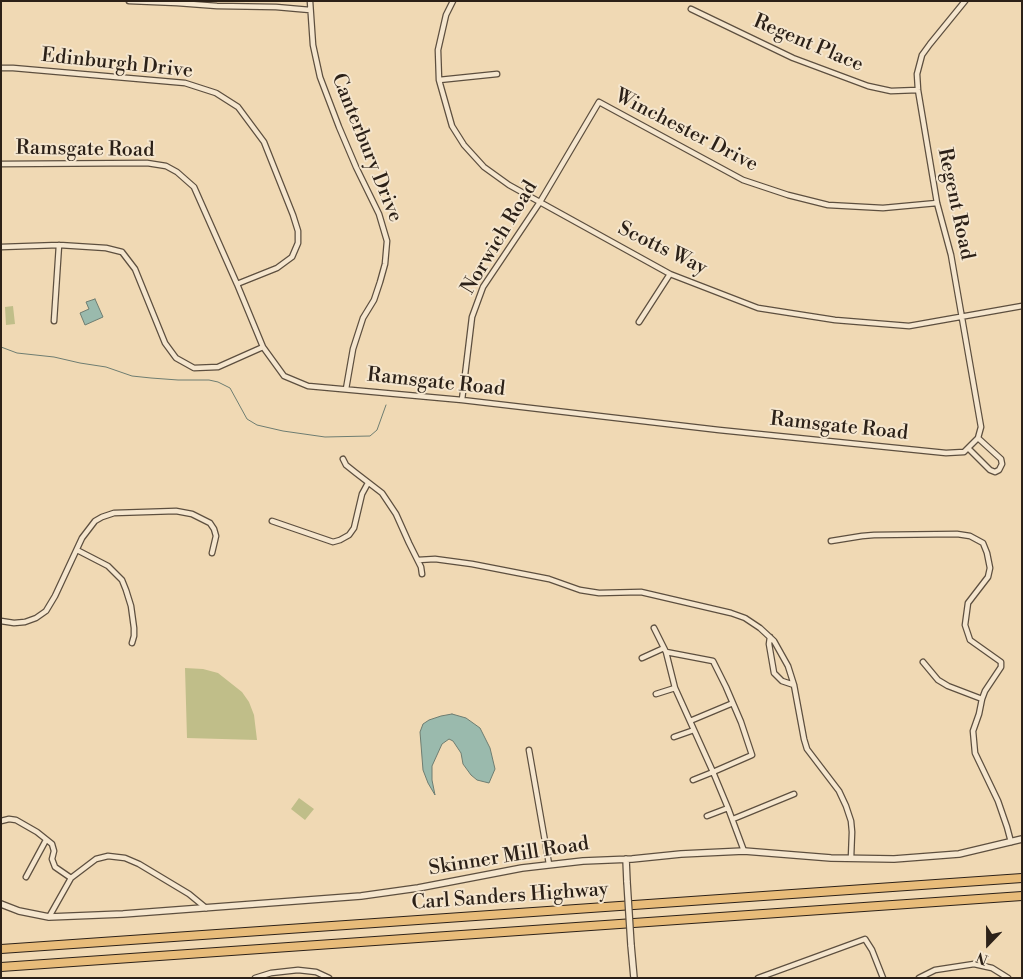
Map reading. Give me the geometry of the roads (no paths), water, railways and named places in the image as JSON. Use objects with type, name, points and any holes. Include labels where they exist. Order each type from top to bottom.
[{"type":"highway","name":"Carl Sanders Highway","points":[[1,949],[1022,878]]},
{"type":"highway","name":"Carl Sanders Highway","points":[[1,967],[1022,896]]},
{"type":"street","points":[[129,1],[310,10]]},
{"type":"street","name":"Canterbury Drive","points":[[310,1],[312,45],[320,76],[356,167],[379,214],[386,241],[380,282],[374,300],[363,318],[353,349],[346,389]]},
{"type":"street","name":"Scotts Way","points":[[453,1],[446,15],[438,50],[439,80],[452,126],[464,145],[484,167],[509,185],[670,274],[758,308],[835,320],[909,326],[1022,306]]},
{"type":"street","name":"Regent Road","points":[[965,1],[922,56],[917,74],[937,203],[951,255],[981,427],[978,438]]},
{"type":"street","name":"Regent Place","points":[[691,8],[792,58],[860,83],[891,91],[918,90]]},
{"type":"street","name":"Edinburgh Drive","points":[[1,68],[185,83],[216,93],[238,107],[264,142],[293,215],[298,231],[298,243],[292,257],[277,268],[237,284]]},
{"type":"street","points":[[439,80],[497,74]]},
{"type":"street","name":"Norwich Road","points":[[462,400],[472,316],[483,287],[540,202],[599,102]]},
{"type":"street","name":"Winchester Drive","points":[[599,102],[743,180],[788,195],[828,205],[883,208],[937,203]]},
{"type":"street","name":"Ramsgate Road","points":[[1,164],[147,163],[166,166],[178,172],[194,187],[263,347],[284,376],[308,386],[462,400],[719,430],[946,453],[964,452],[968,448]]},
{"type":"street","points":[[1,247],[59,245],[106,248],[122,252],[136,269],[165,343],[176,358],[194,368],[218,367],[263,347]]},
{"type":"street","points":[[54,321],[59,245]]},
{"type":"street","points":[[640,322],[670,274]]},
{"type":"street","points":[[978,438],[1001,459],[1002,464],[999,470],[995,472],[990,470],[968,448],[978,438]]},
{"type":"street","points":[[343,459],[346,465],[382,493],[396,514],[408,543],[418,560],[422,574]]},
{"type":"street","points":[[272,521],[333,542],[340,540],[349,535],[354,528],[362,494],[368,483]]},
{"type":"street","points":[[1,621],[25,622],[36,618],[46,611],[82,538],[95,521],[114,513],[176,511],[192,514],[210,523],[214,528],[216,536],[212,553]]},
{"type":"street","points":[[831,541],[862,536],[957,534],[970,536],[982,543],[987,553],[990,568],[988,577],[968,603],[965,625],[970,640],[1001,662],[1001,667],[985,691],[982,699],[973,731],[974,753],[998,801],[1011,842]]},
{"type":"street","points":[[77,550],[108,566],[122,580],[131,606],[134,628],[132,643]]},
{"type":"street","points":[[418,560],[435,558],[472,564],[550,579],[594,593],[641,592],[746,618],[774,641],[788,666],[807,749],[839,791],[851,821],[851,858]]},
{"type":"street","points":[[654,628],[665,650],[675,688],[733,819],[744,851]]},
{"type":"street","points":[[770,637],[769,644],[774,673],[782,681],[794,686]]},
{"type":"street","points":[[642,658],[665,650],[713,662],[733,703],[752,755],[693,780]]},
{"type":"street","points":[[923,662],[938,680],[948,686],[982,699]]},
{"type":"street","points":[[656,694],[675,688]]},
{"type":"street","points":[[690,721],[733,703]]},
{"type":"street","points":[[674,737],[694,730]]},
{"type":"street","points":[[530,750],[549,864]]},
{"type":"street","points":[[733,819],[794,794]]},
{"type":"street","points":[[707,816],[728,808]]},
{"type":"street","points":[[1,821],[16,820],[37,832],[52,844],[54,851],[52,859],[55,867],[71,878]]},
{"type":"street","name":"Skinner Mill Road","points":[[1,904],[19,911],[49,917],[123,914],[370,895],[418,888],[522,868],[584,861],[744,851],[831,858],[894,858],[959,854],[1022,839]]},
{"type":"street","points":[[26,877],[46,840]]},
{"type":"street","points":[[49,917],[71,878],[96,859],[108,856],[124,858],[140,864],[183,890],[207,908]]},
{"type":"street","points":[[626,859],[634,978]]},
{"type":"street","points":[[758,978],[865,939],[872,950],[883,978]]},
{"type":"street","points":[[919,978],[935,970],[974,964],[992,968],[1008,978]]},
{"type":"street","points":[[255,978],[271,973],[298,970],[316,972],[329,978]]},
{"type":"waterway","points":[[1,347],[17,353],[54,357],[106,367],[132,376],[218,382],[230,388],[247,419],[257,425],[283,431],[325,437],[370,436],[377,430],[386,405]]}]
